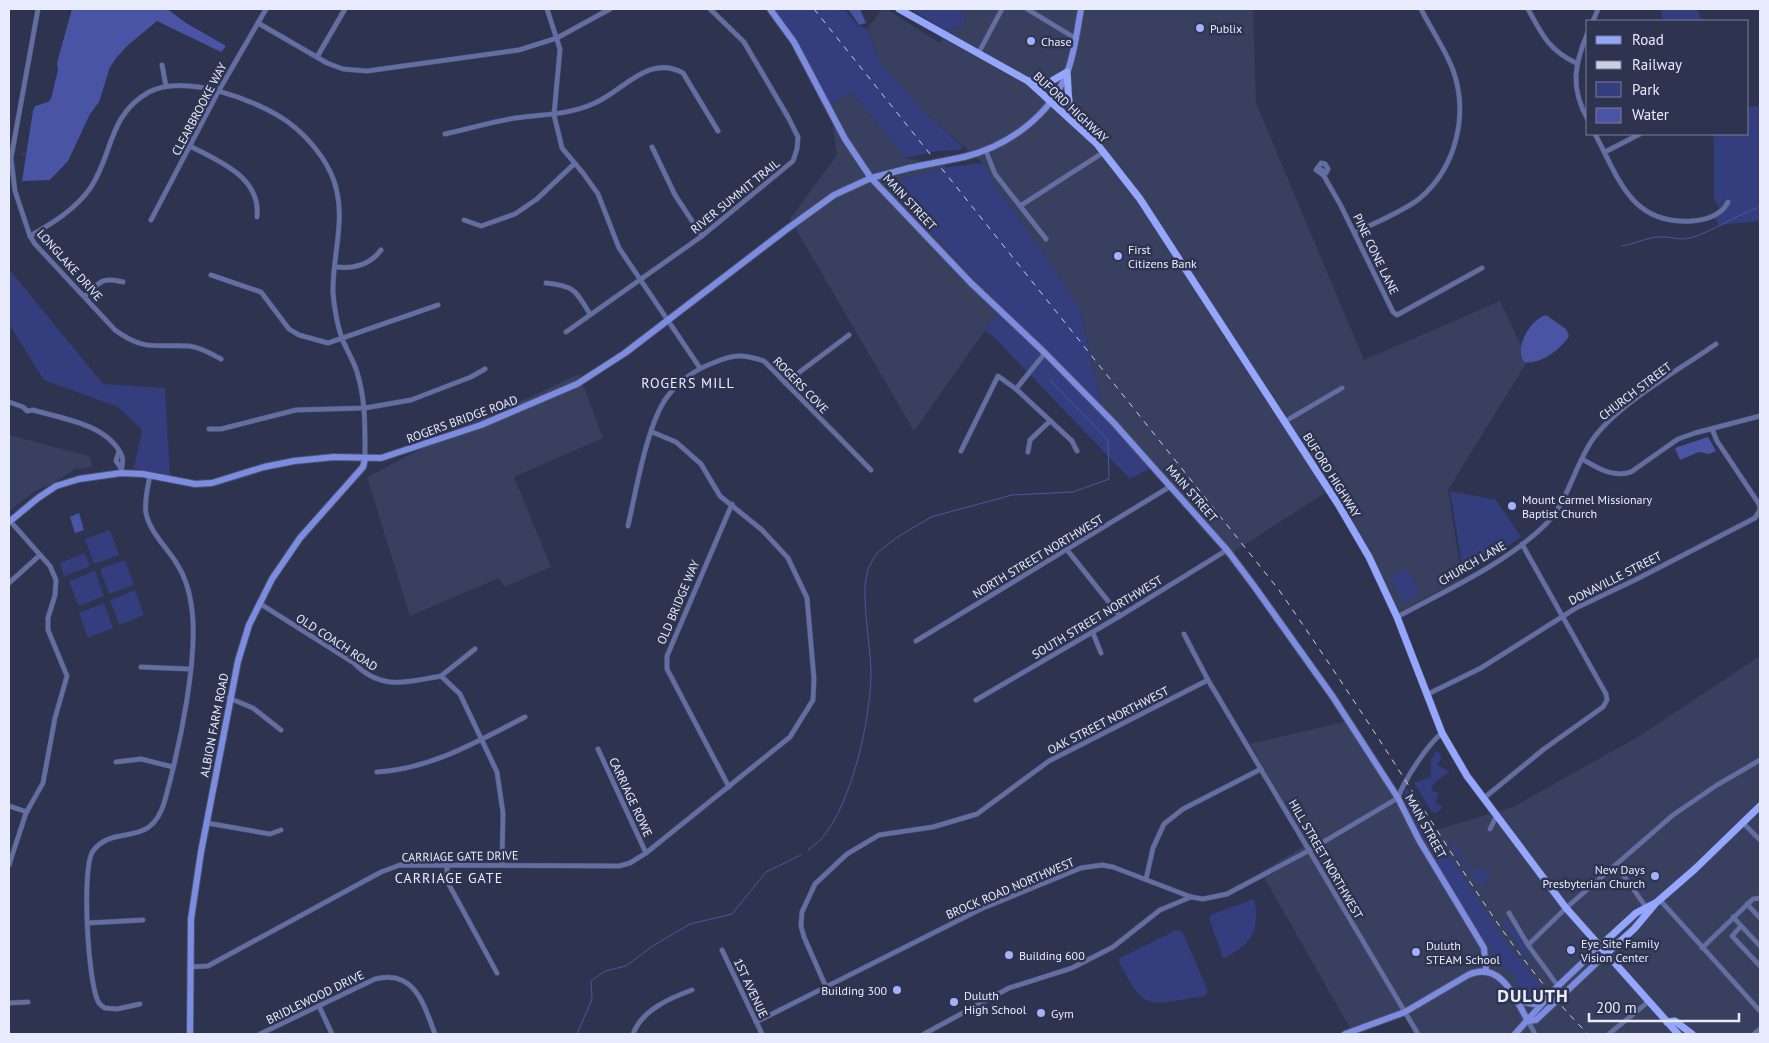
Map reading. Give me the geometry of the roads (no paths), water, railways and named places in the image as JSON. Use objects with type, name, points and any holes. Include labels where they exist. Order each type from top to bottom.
[{"type":"main road","name":"BUFORD HIGHWAY","points":[[899,9],[1028,81],[1104,152],[1152,215],[1338,504],[1369,557],[1397,617],[1442,733],[1467,776],[1566,908],[1598,947],[1667,1022],[1670,1028],[1678,1034]]},
{"type":"main road","points":[[1028,81],[1050,82],[1067,72],[1069,107],[1078,126]]},
{"type":"main road","points":[[1606,954],[1640,923],[1658,901],[1695,870],[1760,806]]},
{"type":"main road","points":[[1598,947],[1628,920],[1658,901]]},
{"type":"main road","name":"BUFORD HIGHWAY","points":[[1667,1022],[1675,1021],[1692,1034]]},
{"type":"street","name":"LONGLAKE DRIVE","points":[[38,9],[11,158],[15,191],[30,236],[116,330],[135,342],[150,346],[190,346],[221,359]]},
{"type":"street","name":"CLEARBROOKE WAY","points":[[151,220],[218,92],[266,9]]},
{"type":"street","points":[[317,57],[346,9]]},
{"type":"street","points":[[547,9],[560,48],[554,115],[562,148],[598,194],[619,248],[700,368]]},
{"type":"street","points":[[258,23],[317,57],[343,69],[368,71],[519,50],[557,38],[610,9]]},
{"type":"street","name":"RIVER SUMMIT TRAIL","points":[[566,332],[702,236],[793,161],[798,137],[763,72],[744,42],[710,9]]},
{"type":"street","name":"MAIN STREET","points":[[770,9],[798,49],[845,140],[871,178],[998,311],[1045,353],[1113,422],[1227,550],[1333,697],[1398,798],[1419,840],[1484,948],[1486,970]]},
{"type":"street","points":[[979,52],[1002,9]]},
{"type":"street","points":[[1027,9],[1075,38]]},
{"type":"street","name":"ROGERS BRIDGE ROAD","points":[[10,521],[56,486],[79,478],[121,470],[195,484],[212,483],[264,467],[294,461],[334,457],[365,459],[387,457],[429,444],[556,395],[577,384],[625,353],[666,320],[834,195],[871,178],[986,151],[1015,136],[1051,101],[1067,72],[1081,9]]},
{"type":"street","points":[[1355,233],[1418,200],[1436,182],[1451,158],[1459,132],[1458,97],[1453,70],[1421,9]]},
{"type":"street","points":[[1528,9],[1549,46],[1576,63]]},
{"type":"street","points":[[1586,37],[1576,63],[1576,86],[1581,108],[1586,117]]},
{"type":"street","points":[[162,65],[166,86]]},
{"type":"street","points":[[446,134],[516,118],[575,112],[597,102],[648,70],[666,66],[683,74],[718,131]]},
{"type":"street","points":[[30,236],[58,220],[80,199],[97,175],[123,116],[149,92],[166,86],[192,84],[246,101],[288,122],[319,152],[334,180],[340,207],[340,231],[333,294],[342,339],[357,371],[365,408],[365,459]]},
{"type":"street","points":[[1596,135],[1625,192],[1637,206],[1649,214],[1671,221],[1697,220],[1714,216],[1728,202]]},
{"type":"street","points":[[1605,152],[1638,135]]},
{"type":"street","points":[[190,146],[242,176],[255,192],[258,217]]},
{"type":"street","points":[[652,147],[675,195],[702,236]]},
{"type":"street","points":[[986,151],[995,174],[1046,239]]},
{"type":"street","points":[[1020,206],[1104,152]]},
{"type":"street","points":[[464,220],[482,226],[515,214],[537,199],[574,164]]},
{"type":"street","name":"PINE CONE LANE","points":[[1320,169],[1355,233],[1393,312],[1397,315],[1482,268]]},
{"type":"street","points":[[336,267],[362,265],[373,260],[381,250]]},
{"type":"street","points":[[211,275],[221,276],[262,292],[289,329],[299,335],[328,343],[438,305]]},
{"type":"street","points":[[85,296],[105,280],[123,282]]},
{"type":"street","points":[[546,283],[566,285],[577,293],[590,314]]},
{"type":"street","points":[[785,383],[849,335]]},
{"type":"street","name":"CHURCH STREET","points":[[1551,518],[1560,507],[1582,459],[1594,439],[1611,420],[1651,388],[1716,344]]},
{"type":"street","points":[[1016,389],[1045,353]]},
{"type":"street","name":"ROGERS COVE","points":[[628,526],[652,432],[666,398],[700,368],[726,358],[745,355],[764,361],[871,470]]},
{"type":"street","points":[[210,429],[221,430],[257,419],[311,408],[365,408],[429,394],[485,369]]},
{"type":"street","points":[[961,451],[998,376],[1016,389],[1072,440],[1077,451]]},
{"type":"street","points":[[1284,422],[1342,388]]},
{"type":"street","points":[[9,402],[23,407],[29,406],[33,410],[103,433],[119,451],[123,459],[121,470]]},
{"type":"street","points":[[1582,459],[1610,473],[1622,474],[1649,460],[1670,443],[1712,428],[1760,416]]},
{"type":"street","points":[[1028,452],[1030,440],[1050,421]]},
{"type":"street","points":[[1712,428],[1717,441],[1760,510]]},
{"type":"street","name":"CARRIAGE GATE DRIVE","points":[[190,967],[208,966],[381,872],[400,865],[619,866],[630,863],[646,853],[790,737],[813,700],[814,679],[807,598],[799,578],[788,558],[762,530],[720,496],[701,464],[676,442],[652,432]]},
{"type":"street","points":[[119,451],[116,459],[121,470]]},
{"type":"street","points":[[116,459],[123,459]]},
{"type":"street","name":"ALBION FARM ROAD","points":[[190,1034],[191,919],[229,698],[238,661],[249,625],[272,579],[300,538],[363,467],[365,459]]},
{"type":"street","points":[[140,1004],[117,1009],[105,1008],[98,1002],[90,963],[86,880],[88,862],[93,851],[112,838],[144,832],[155,824],[163,808],[173,767],[189,669],[193,623],[191,602],[185,580],[177,565],[151,528],[146,513],[150,475]]},
{"type":"street","name":"NORTH STREET NORTHWEST","points":[[916,642],[1068,551],[1171,486]]},
{"type":"street","name":"OLD BRIDGE WAY","points":[[729,786],[667,669],[666,656],[732,504]]},
{"type":"street","name":"DONAVILLE STREET","points":[[1426,695],[1482,668],[1562,617],[1755,518],[1760,510]]},
{"type":"street","name":"CHURCH LANE","points":[[1397,617],[1522,544],[1551,518]]},
{"type":"street","points":[[9,865],[27,812],[43,782],[55,718],[67,676],[48,630],[48,618],[55,595],[56,580],[50,566],[10,521]]},
{"type":"street","points":[[1484,798],[1544,749],[1603,707],[1607,700],[1606,694],[1522,544]]},
{"type":"street","name":"SOUTH STREET NORTHWEST","points":[[976,700],[1093,633],[1227,550]]},
{"type":"street","points":[[1068,551],[1120,616]]},
{"type":"street","points":[[9,583],[40,555]]},
{"type":"street","name":"OLD COACH ROAD","points":[[259,603],[354,663],[366,675],[385,683],[441,676]]},
{"type":"street","points":[[1093,633],[1101,653]]},
{"type":"street","points":[[1184,634],[1208,680]]},
{"type":"street","points":[[475,649],[441,676],[460,694],[497,772],[501,793],[502,865]]},
{"type":"street","points":[[141,667],[189,669]]},
{"type":"street","name":"HILL STREET NORTHWEST","points":[[1208,680],[1418,1034]]},
{"type":"street","name":"OAK STREET NORTHWEST","points":[[826,986],[804,938],[801,926],[802,912],[815,884],[847,854],[879,834],[933,827],[977,814],[1049,761],[1208,680]]},
{"type":"street","points":[[229,698],[253,708],[280,730]]},
{"type":"street","points":[[377,772],[411,769],[442,758],[525,718]]},
{"type":"street","points":[[1398,798],[1401,789],[1428,747],[1442,733]]},
{"type":"street","name":"CARRIAGE ROWE","points":[[598,749],[646,853]]},
{"type":"street","points":[[116,762],[141,759],[173,767]]},
{"type":"street","points":[[1528,945],[1566,908],[1688,804],[1760,760]]},
{"type":"street","points":[[1146,879],[1153,848],[1164,824],[1183,809],[1261,768]]},
{"type":"street","name":"BROCK ROAD NORTHWEST","points":[[756,1022],[981,909],[1081,868],[1102,865],[1113,867],[1191,897],[1204,899],[1227,894],[1308,851],[1398,798]]},
{"type":"street","points":[[9,806],[27,812]]},
{"type":"street","points":[[1490,828],[1496,815]]},
{"type":"street","points":[[207,823],[270,834],[281,830]]},
{"type":"street","points":[[1743,823],[1760,840]]},
{"type":"street","points":[[447,865],[447,881],[497,973]]},
{"type":"street","points":[[1616,865],[1646,907]]},
{"type":"street","points":[[924,1034],[1009,988],[1072,968],[1113,947],[1144,920],[1160,910],[1191,897]]},
{"type":"street","points":[[1702,948],[1747,904],[1756,897],[1760,898]]},
{"type":"street","points":[[1658,901],[1760,1011]]},
{"type":"street","points":[[1747,904],[1760,918]]},
{"type":"street","points":[[1509,913],[1528,945],[1558,986]]},
{"type":"street","points":[[1733,917],[1760,946]]},
{"type":"street","points":[[88,923],[144,920]]},
{"type":"street","points":[[1741,926],[1732,936],[1760,966]]},
{"type":"street","points":[[1514,1034],[1528,1021],[1558,986],[1598,947]]},
{"type":"street","name":"1ST AVENUE","points":[[722,950],[762,1034]]},
{"type":"street","points":[[1528,1021],[1536,1020],[1606,954]]},
{"type":"street","points":[[1346,1034],[1405,1012],[1468,975],[1486,970],[1501,977],[1536,1034]]},
{"type":"street","name":"BRIDLEWOOD DRIVE","points":[[260,1034],[375,979],[394,978],[417,991],[434,1034]]},
{"type":"street","points":[[633,1034],[643,1018],[654,1009],[670,998],[692,990]]},
{"type":"street","points":[[1516,1001],[1534,1004],[1551,994]]},
{"type":"street","points":[[9,1003],[28,1002]]},
{"type":"street","points":[[1609,1034],[1648,1002]]},
{"type":"street","points":[[319,1006],[332,1034]]},
{"type":"street","points":[[1754,1034],[1760,1029]]},
{"type":"water","points":[[72,9],[167,9],[186,23],[226,46],[221,52],[157,21],[127,46],[110,67],[99,102],[90,114],[68,161],[50,180],[22,181],[33,111],[35,106],[48,102],[51,99],[58,70],[57,63]]},
{"type":"water","points":[[848,9],[860,9],[866,23],[859,25]]},
{"type":"water","points":[[1546,315],[1566,329],[1569,336],[1555,351],[1543,359],[1524,362],[1521,356],[1521,349],[1525,335],[1534,322]]},
{"type":"water","points":[[1708,437],[1716,451],[1709,454],[1699,452],[1680,460],[1675,448]]},
{"type":"water","points":[[79,513],[84,530],[75,533],[70,517]]},
{"type":"waterway","points":[[1622,246],[1655,237],[1690,238],[1760,207]]},
{"type":"waterway","points":[[808,850],[822,838],[833,823],[851,782],[858,759],[868,712],[871,672],[865,607],[865,585],[868,569],[876,554],[896,538],[931,517],[1012,495],[1073,492],[1109,479],[1108,440],[1050,380]]},
{"type":"waterway","points":[[577,1034],[592,999],[591,981],[605,971],[626,966],[651,947],[690,924],[732,914],[766,872],[801,855]]},
{"type":"railway","points":[[814,9],[1279,590],[1369,724],[1498,924],[1541,981],[1588,1034]]},
{"type":"place","name":"Publix","points":[[1200,28]]},
{"type":"place","name":"Chase","points":[[1031,41]]},
{"type":"place","name":"First Citizens Bank","points":[[1118,256]]},
{"type":"place","name":"Mount Carmel Missionary Baptist Church","points":[[1512,506]]},
{"type":"place","name":"New Days Presbyterian Church","points":[[1655,876]]},
{"type":"place","name":"Eye Site Family Vision Center","points":[[1571,950]]},
{"type":"place","name":"Duluth STEAM School","points":[[1416,952]]},
{"type":"place","name":"Building 600","points":[[1009,955]]},
{"type":"place","name":"Building 300","points":[[897,990]]},
{"type":"place","name":"Duluth High School","points":[[954,1002]]},
{"type":"place","name":"Gym","points":[[1041,1013]]},
{"type":"district","name":"ROGERS MILL","points":[[688,383]]},
{"type":"district","name":"CARRIAGE GATE","points":[[449,878]]},
{"type":"district","name":"DULUTH","points":[[1533,995]]}]
